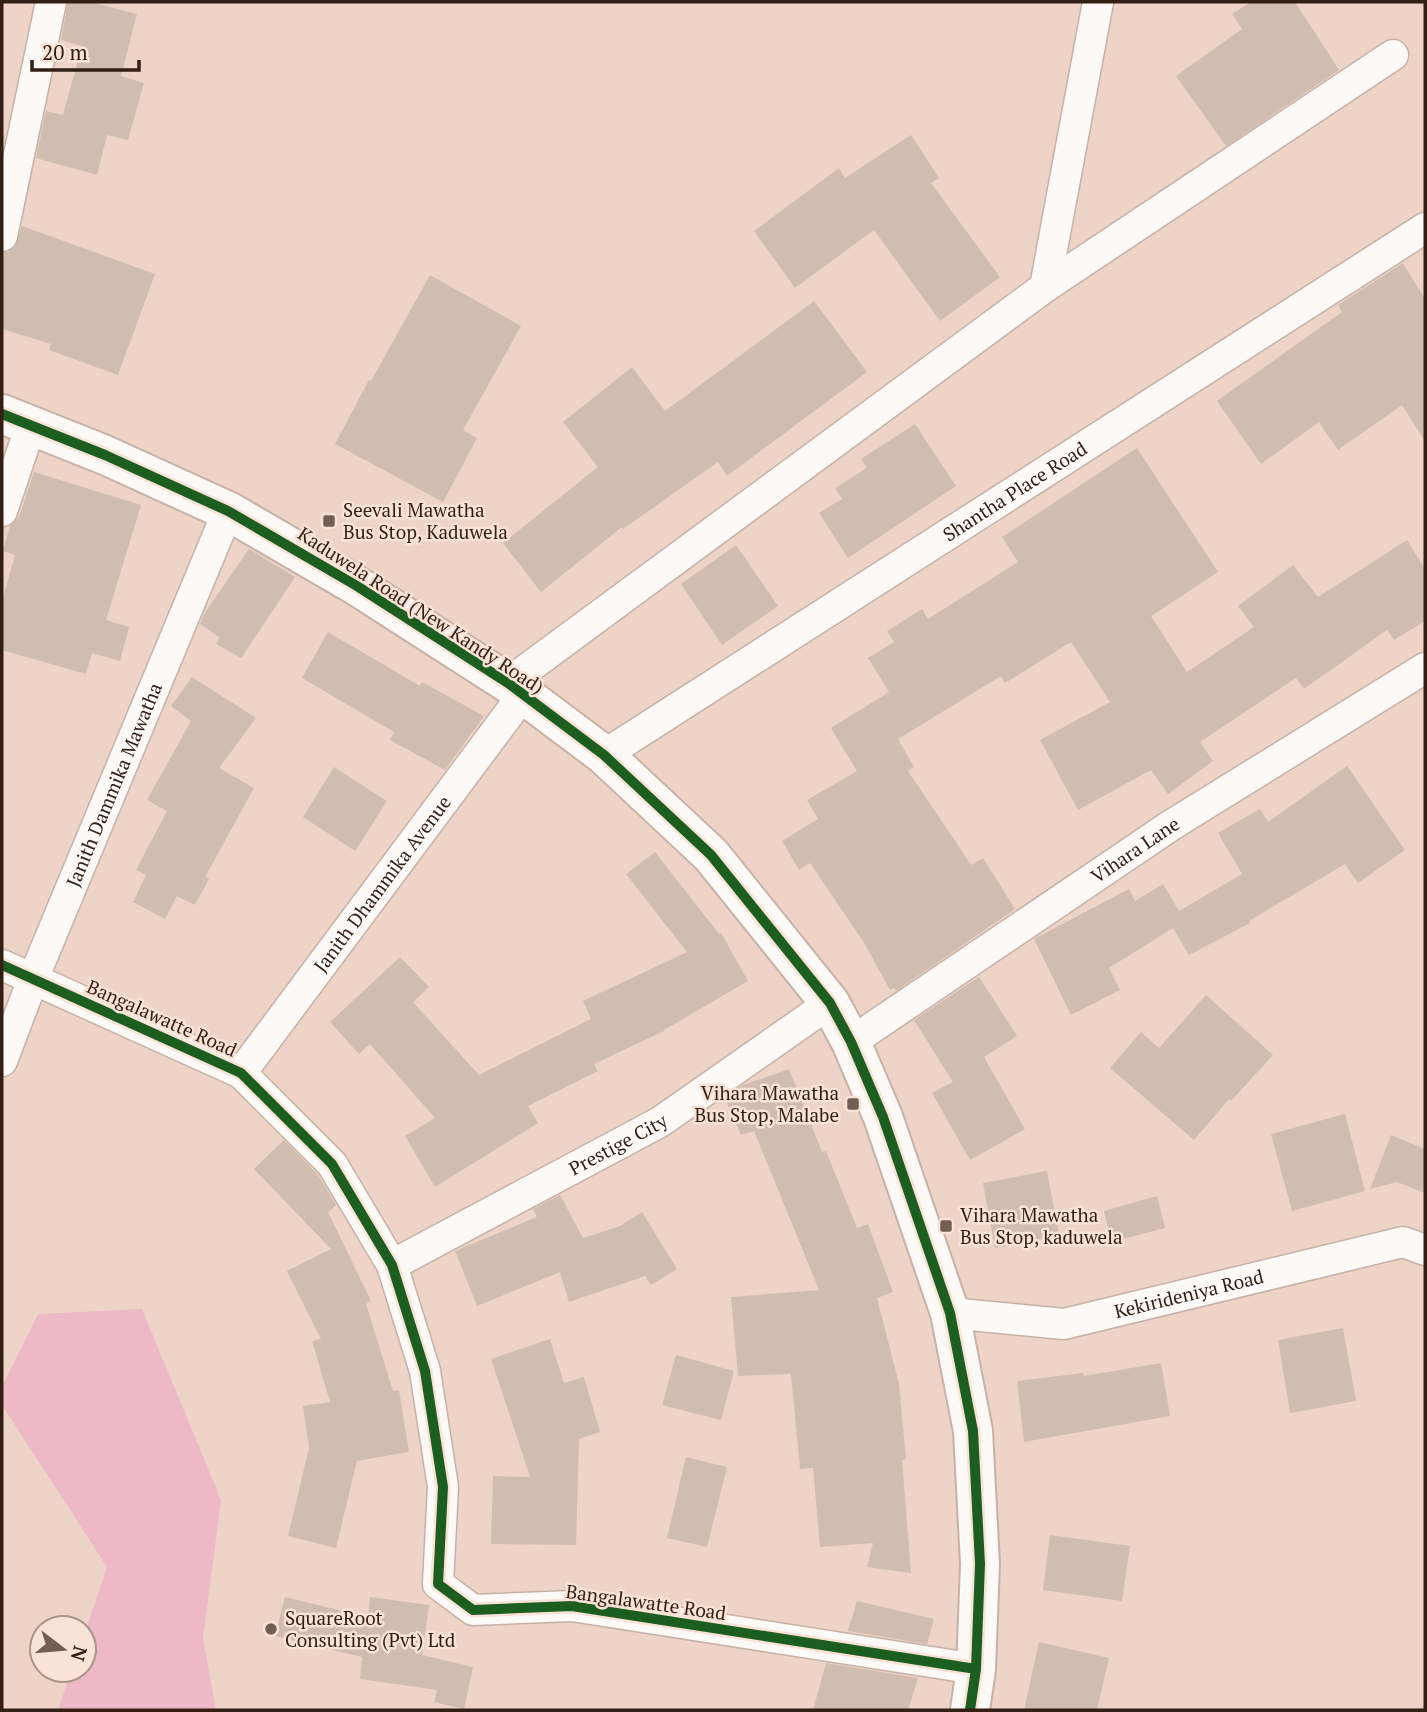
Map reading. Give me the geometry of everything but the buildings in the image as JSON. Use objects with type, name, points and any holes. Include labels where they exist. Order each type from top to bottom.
[{"type":"main road","name":"Kaduwela Road (New Kandy Road)","points":[[16,420],[105,455],[228,511],[356,586],[515,689],[604,755],[711,855],[830,1003],[851,1042],[883,1116],[950,1313],[973,1431],[980,1564],[976,1669],[970,1710]]},
{"type":"street","points":[[2,236],[51,2]]},
{"type":"street","points":[[1045,287],[1098,2]]},
{"type":"street","name":"Janith Dhammika Avenue","points":[[241,1073],[515,689],[1045,287],[1393,55]]},
{"type":"street","name":"Shantha Place Road","points":[[604,755],[1425,228]]},
{"type":"street","points":[[2,511],[16,420]]},
{"type":"street","name":"Janith Dammika Mawatha","points":[[2,1061],[33,979],[228,511]]},
{"type":"street","name":"Vihara Lane","points":[[851,1042],[1170,826],[1425,668]]},
{"type":"street","name":"Bangalawatte Road","points":[[2,965],[241,1073],[332,1164],[392,1265],[425,1371],[443,1487],[438,1584],[473,1609],[572,1606],[976,1669]]},
{"type":"street","name":"Prestige City","points":[[392,1265],[660,1122],[830,1003]]},
{"type":"street","name":"Kekirideniya Road","points":[[950,1313],[1064,1324],[1403,1242],[1425,1250]]},
{"type":"shaded area","points":[[142,1309],[221,1500],[203,1638],[216,1710],[58,1710],[67,1684],[98,1684],[98,1614],[91,1614],[107,1567],[2,1405],[2,1387],[38,1314]]},
{"type":"cycle path","points":[[2,414],[105,455],[228,511],[357,586],[508,683],[604,755],[711,855],[830,1003],[851,1042],[883,1117],[950,1313],[973,1431],[980,1564],[976,1669],[970,1710]]},
{"type":"cycle path","points":[[2,965],[241,1073],[332,1164],[392,1265],[425,1371],[443,1487],[438,1584],[473,1610],[572,1606],[976,1669]]},
{"type":"place","name":"Seevali Mawatha Bus Stop, Kaduwela","points":[[329,521]]},
{"type":"place","name":"Vihara Mawatha Bus Stop, Malabe","points":[[853,1104]]},
{"type":"place","name":"Vihara Mawatha Bus Stop, kaduwela","points":[[946,1226]]},
{"type":"place","name":"SquareRoot Consulting (Pvt) Ltd","points":[[271,1629]]}]
